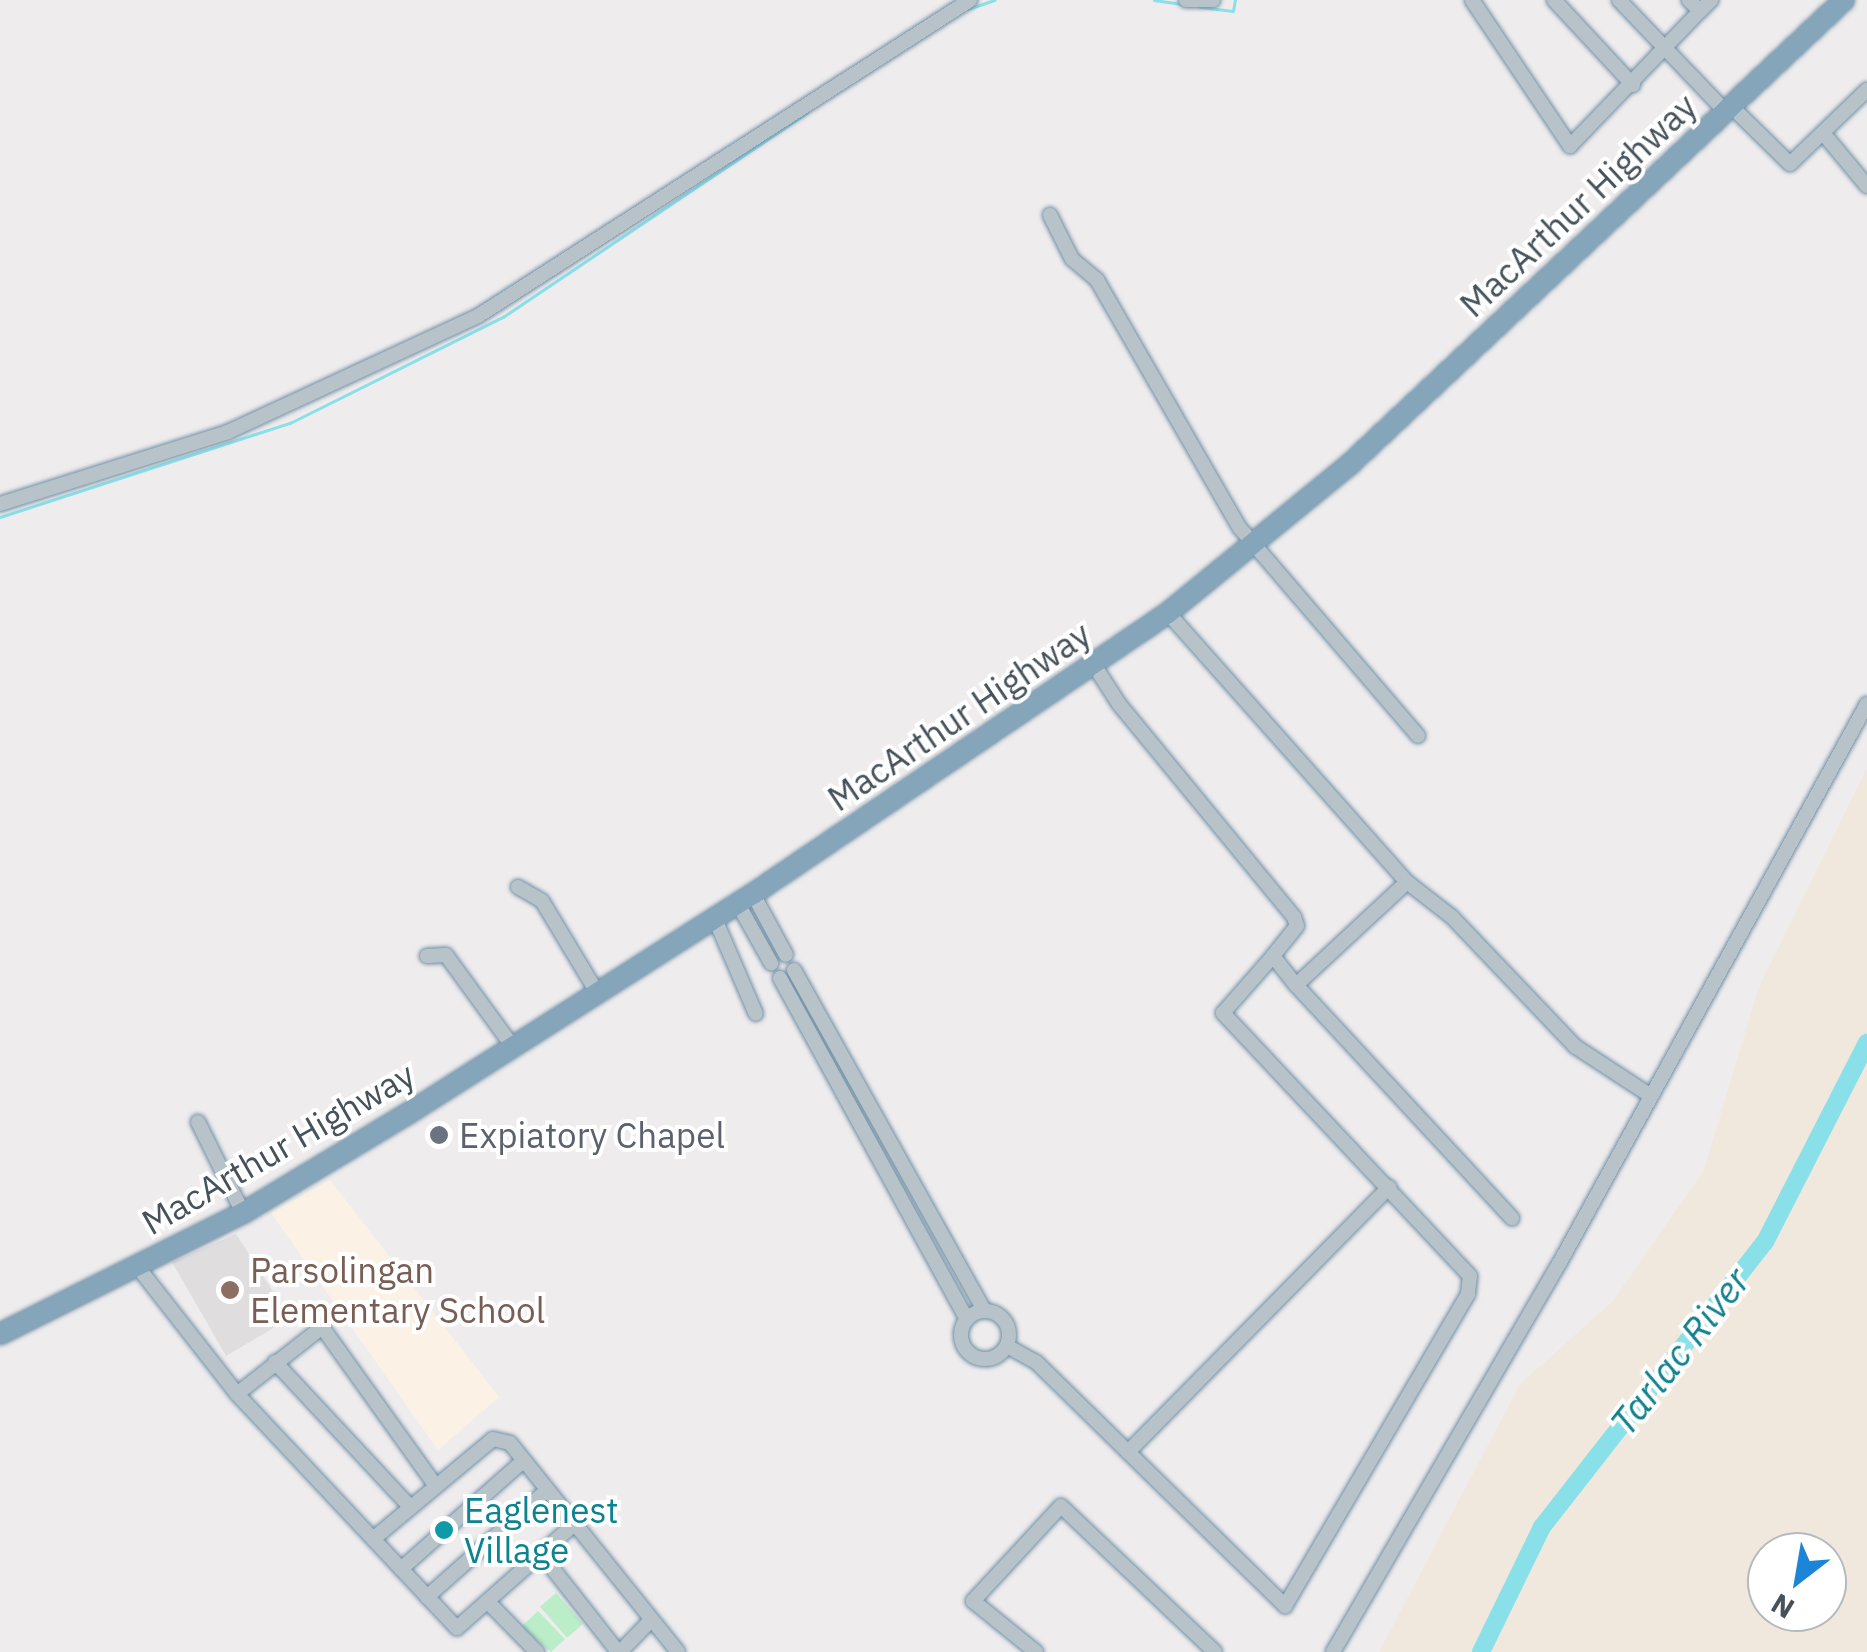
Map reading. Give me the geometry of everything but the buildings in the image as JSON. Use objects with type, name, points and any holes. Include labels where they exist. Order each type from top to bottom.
[{"type":"highway","name":"MacArthur Highway","points":[[0,1334],[243,1213],[598,994],[746,899],[1168,612],[1256,546],[1844,0]]},
{"type":"street","points":[[0,504],[228,432],[478,316],[970,0]]},
{"type":"street","points":[[1186,0],[1213,0]]},
{"type":"street","points":[[1472,0],[1570,146],[1666,50],[1700,4]]},
{"type":"street","points":[[1554,0],[1633,85]]},
{"type":"street","points":[[1619,0],[1787,164],[1867,90]]},
{"type":"street","points":[[1822,132],[1867,186]]},
{"type":"street","points":[[1050,215],[1072,259],[1097,280],[1159,395],[1256,546],[1418,736]]},
{"type":"street","points":[[1168,612],[1407,882],[1452,916],[1576,1048],[1648,1094]]},
{"type":"street","points":[[1007,1346],[1036,1362],[1285,1606],[1468,1294],[1470,1276],[1461,1261],[1223,1013],[1242,983],[1273,956],[1297,926],[1294,917],[1119,704],[1094,665]]},
{"type":"street","points":[[1333,1652],[1558,1264],[1648,1094],[1867,704]]},
{"type":"street","points":[[1296,984],[1407,882]]},
{"type":"street","points":[[518,887],[542,901],[598,994]]},
{"type":"street","points":[[746,899],[786,955]]},
{"type":"street","points":[[746,899],[771,963]]},
{"type":"street","points":[[715,919],[756,1014]]},
{"type":"street","points":[[427,956],[446,954],[513,1046]]},
{"type":"street","points":[[1273,956],[1512,1218]]},
{"type":"street","points":[[794,970],[984,1310],[1006,1322],[1007,1346]]},
{"type":"street","points":[[780,978],[967,1319]]},
{"type":"street","points":[[829,1068],[843,1057]]},
{"type":"street","points":[[198,1122],[243,1213]]},
{"type":"street","points":[[872,1146],[888,1137]]},
{"type":"street","points":[[1128,1452],[1389,1187]]},
{"type":"street","points":[[916,1226],[932,1217]]},
{"type":"street","points":[[137,1266],[237,1394],[457,1628],[574,1526]]},
{"type":"street","points":[[984,1310],[967,1319],[960,1338],[976,1358],[989,1360],[1007,1346]]},
{"type":"street","points":[[237,1394],[316,1326],[327,1330],[435,1485]]},
{"type":"street","points":[[275,1362],[410,1507]]},
{"type":"street","points":[[373,1539],[493,1439],[510,1443],[650,1622],[678,1652]]},
{"type":"street","points":[[401,1569],[524,1461]]},
{"type":"street","points":[[427,1597],[547,1490]]},
{"type":"street","points":[[1036,1652],[973,1600],[1060,1506],[1215,1652]]},
{"type":"street","points":[[542,1555],[619,1652],[650,1622]]},
{"type":"street","points":[[488,1604],[537,1652]]},
{"type":"shaded area","points":[[330,1180],[499,1397],[438,1450],[271,1213]]},
{"type":"shaded area","name":"Parsolingan Elementary School","points":[[236,1234],[290,1318],[226,1356],[172,1262]]},
{"type":"green space","points":[[556,1593],[583,1624],[567,1638],[540,1607]]},
{"type":"green space","points":[[538,1611],[565,1639],[551,1652],[521,1627]]},
{"type":"sand","points":[[1867,768],[1867,1652],[1379,1652],[1520,1384],[1613,1301],[1704,1170],[1758,989]]},
{"type":"waterway","points":[[968,9],[994,0]]},
{"type":"waterway","points":[[1154,0],[1182,4]]},
{"type":"waterway","points":[[1200,7],[1233,11],[1235,0]]},
{"type":"waterway","points":[[0,517],[290,423],[503,317],[807,113]]},
{"type":"waterway","name":"Tarlac River","points":[[1481,1652],[1542,1527],[1765,1242],[1867,1043]]},
{"type":"place","name":"Expiatory Chapel","points":[[439,1135]]},
{"type":"place","name":"Parsolingan Elementary School","points":[[230,1290]]},
{"type":"place","name":"Eaglenest Village","points":[[444,1530]]}]
